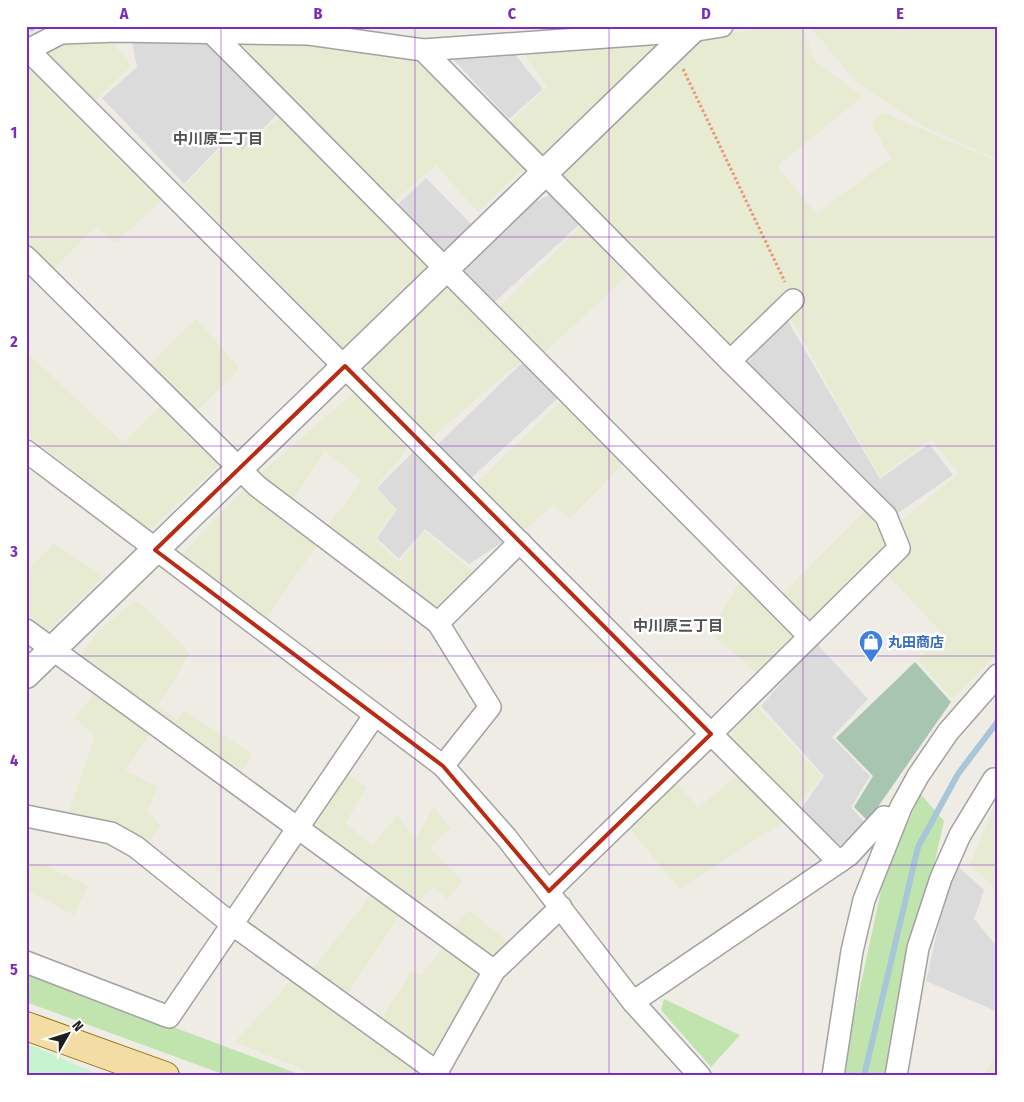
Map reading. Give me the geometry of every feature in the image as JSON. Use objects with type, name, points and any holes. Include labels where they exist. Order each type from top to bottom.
[{"type":"main road","points":[[26,1026],[165,1076]]},
{"type":"street","points":[[722,26],[682,40],[423,50],[308,34],[116,30],[61,33],[27,49],[839,862]]},
{"type":"street","points":[[212,32],[445,270],[809,636]]},
{"type":"street","points":[[26,675],[682,40]]},
{"type":"street","points":[[26,816],[111,833],[136,848],[233,924],[437,1074],[494,971],[555,899],[711,734],[899,548],[886,516],[423,50]]},
{"type":"street","points":[[26,257],[257,486],[438,623],[490,707],[443,766]]},
{"type":"street","points":[[730,361],[793,300]]},
{"type":"street","points":[[26,451],[374,716],[443,766],[506,837],[633,1002],[700,1076]]},
{"type":"street","points":[[438,623],[520,542]]},
{"type":"street","points":[[26,630],[494,971]]},
{"type":"street","points":[[833,1076],[852,951],[864,900],[896,819],[918,776],[938,747],[998,675]]},
{"type":"street","points":[[26,962],[169,1017],[374,716]]},
{"type":"street","points":[[896,1076],[918,948],[941,878],[960,835],[994,779]]},
{"type":"street","points":[[633,1002],[849,855],[884,817],[896,819]]},
{"type":"path","points":[[682,40],[793,300]]},
{"type":"highlighted area","points":[[345,366],[711,734],[549,891],[443,766],[155,550]]},
{"type":"shaded area","points":[[131,37],[203,39],[277,114],[243,150],[228,138],[184,184],[102,98],[137,67]]},
{"type":"shaded area","points":[[512,51],[543,89],[509,119],[450,56]]},
{"type":"shaded area","points":[[426,178],[477,230],[550,195],[557,198],[581,223],[488,308],[397,205]]},
{"type":"shaded area","points":[[785,316],[880,479],[929,444],[953,475],[898,513],[748,362]]},
{"type":"shaded area","points":[[524,361],[559,397],[455,493],[503,542],[469,564],[425,529],[399,559],[377,538],[397,510],[377,488],[417,448],[437,445]]},
{"type":"shaded area","points":[[816,643],[868,699],[832,737],[870,776],[851,807],[866,824],[847,847],[838,845],[801,809],[824,776],[761,706]]},
{"type":"shaded area","points":[[953,862],[984,890],[974,919],[998,948],[998,1012],[926,981]]},
{"type":"green space","points":[[44,26],[99,26],[131,66],[79,116],[163,199],[115,243],[96,226],[54,269],[26,241],[26,60]]},
{"type":"green space","points":[[322,26],[487,26],[321,29]]},
{"type":"green space","points":[[771,26],[802,26],[815,62],[863,96],[777,166],[816,214],[891,159],[871,123],[882,112],[998,162],[998,653],[952,699],[918,660],[942,633],[888,575],[912,550],[901,521],[959,473],[931,439],[880,477],[782,304],[733,348],[539,154],[478,212],[436,165],[380,213],[520,362],[431,438],[184,186],[228,141],[243,151],[293,104],[229,37],[413,57],[495,137],[547,87],[522,51],[694,40]]},
{"type":"green space","points":[[810,26],[998,26],[998,160],[924,126],[868,90],[851,76]]},
{"type":"green space","points":[[582,225],[627,276],[544,353],[499,308]]},
{"type":"green space","points":[[196,319],[239,368],[183,425],[219,465],[150,530],[26,434],[26,352],[123,443],[175,391],[149,365]]},
{"type":"green space","points":[[357,390],[407,450],[375,487],[396,510],[374,539],[399,562],[424,531],[476,574],[443,607],[434,607],[327,527],[362,481],[325,451],[282,517],[318,544],[266,618],[188,562],[183,553],[256,477]]},
{"type":"green space","points":[[561,401],[623,464],[569,519],[554,504],[525,530],[477,483]]},
{"type":"green space","points":[[865,511],[888,541],[757,673],[710,633],[740,581],[769,608]]},
{"type":"green space","points":[[53,544],[104,576],[26,652],[26,572]]},
{"type":"green space","points":[[135,601],[142,604],[190,653],[158,706],[177,720],[185,711],[252,754],[240,774],[160,718],[125,770],[158,787],[147,810],[160,826],[148,845],[68,814],[95,736],[75,718],[107,677],[80,655],[100,630]]},
{"type":"green space","points":[[915,662],[951,702],[868,821],[854,807],[873,776],[836,738]]},
{"type":"green space","points":[[755,704],[822,777],[783,822],[680,889],[629,828],[677,783],[698,808],[750,765],[730,737]]},
{"type":"green space","points":[[348,773],[367,788],[345,823],[372,846],[397,815],[415,839],[434,807],[451,828],[430,847],[462,881],[448,899],[433,887],[417,902],[410,898],[347,995],[381,1020],[411,971],[420,976],[445,946],[480,971],[423,1071],[423,1076],[319,1076],[235,1042],[292,980],[300,985],[384,879],[318,830],[315,820]]},
{"type":"green space","points":[[918,791],[944,821],[887,1076],[841,1076],[885,872],[919,798]]},
{"type":"green space","points":[[998,797],[998,892],[970,865]]},
{"type":"green space","points":[[26,862],[46,866],[88,886],[74,915],[26,889]]},
{"type":"green space","points":[[469,910],[509,943],[499,953],[488,954],[453,928]]},
{"type":"green space","points":[[26,972],[304,1076],[228,1076],[26,1002]]},
{"type":"green space","points":[[664,999],[740,1035],[711,1067],[661,1010]]},
{"type":"green space","points":[[26,1044],[35,1047],[102,1076],[26,1076]]},
{"type":"green space","points":[[998,1050],[998,1076],[983,1076]]},
{"type":"waterway","points":[[864,1076],[918,847],[958,774],[998,721]]},
{"type":"place","name":"丸田商店","points":[[871,663]]},
{"type":"district","name":"中川原二丁目","points":[[218,139]]},
{"type":"district","name":"中川原三丁目","points":[[678,626]]}]
